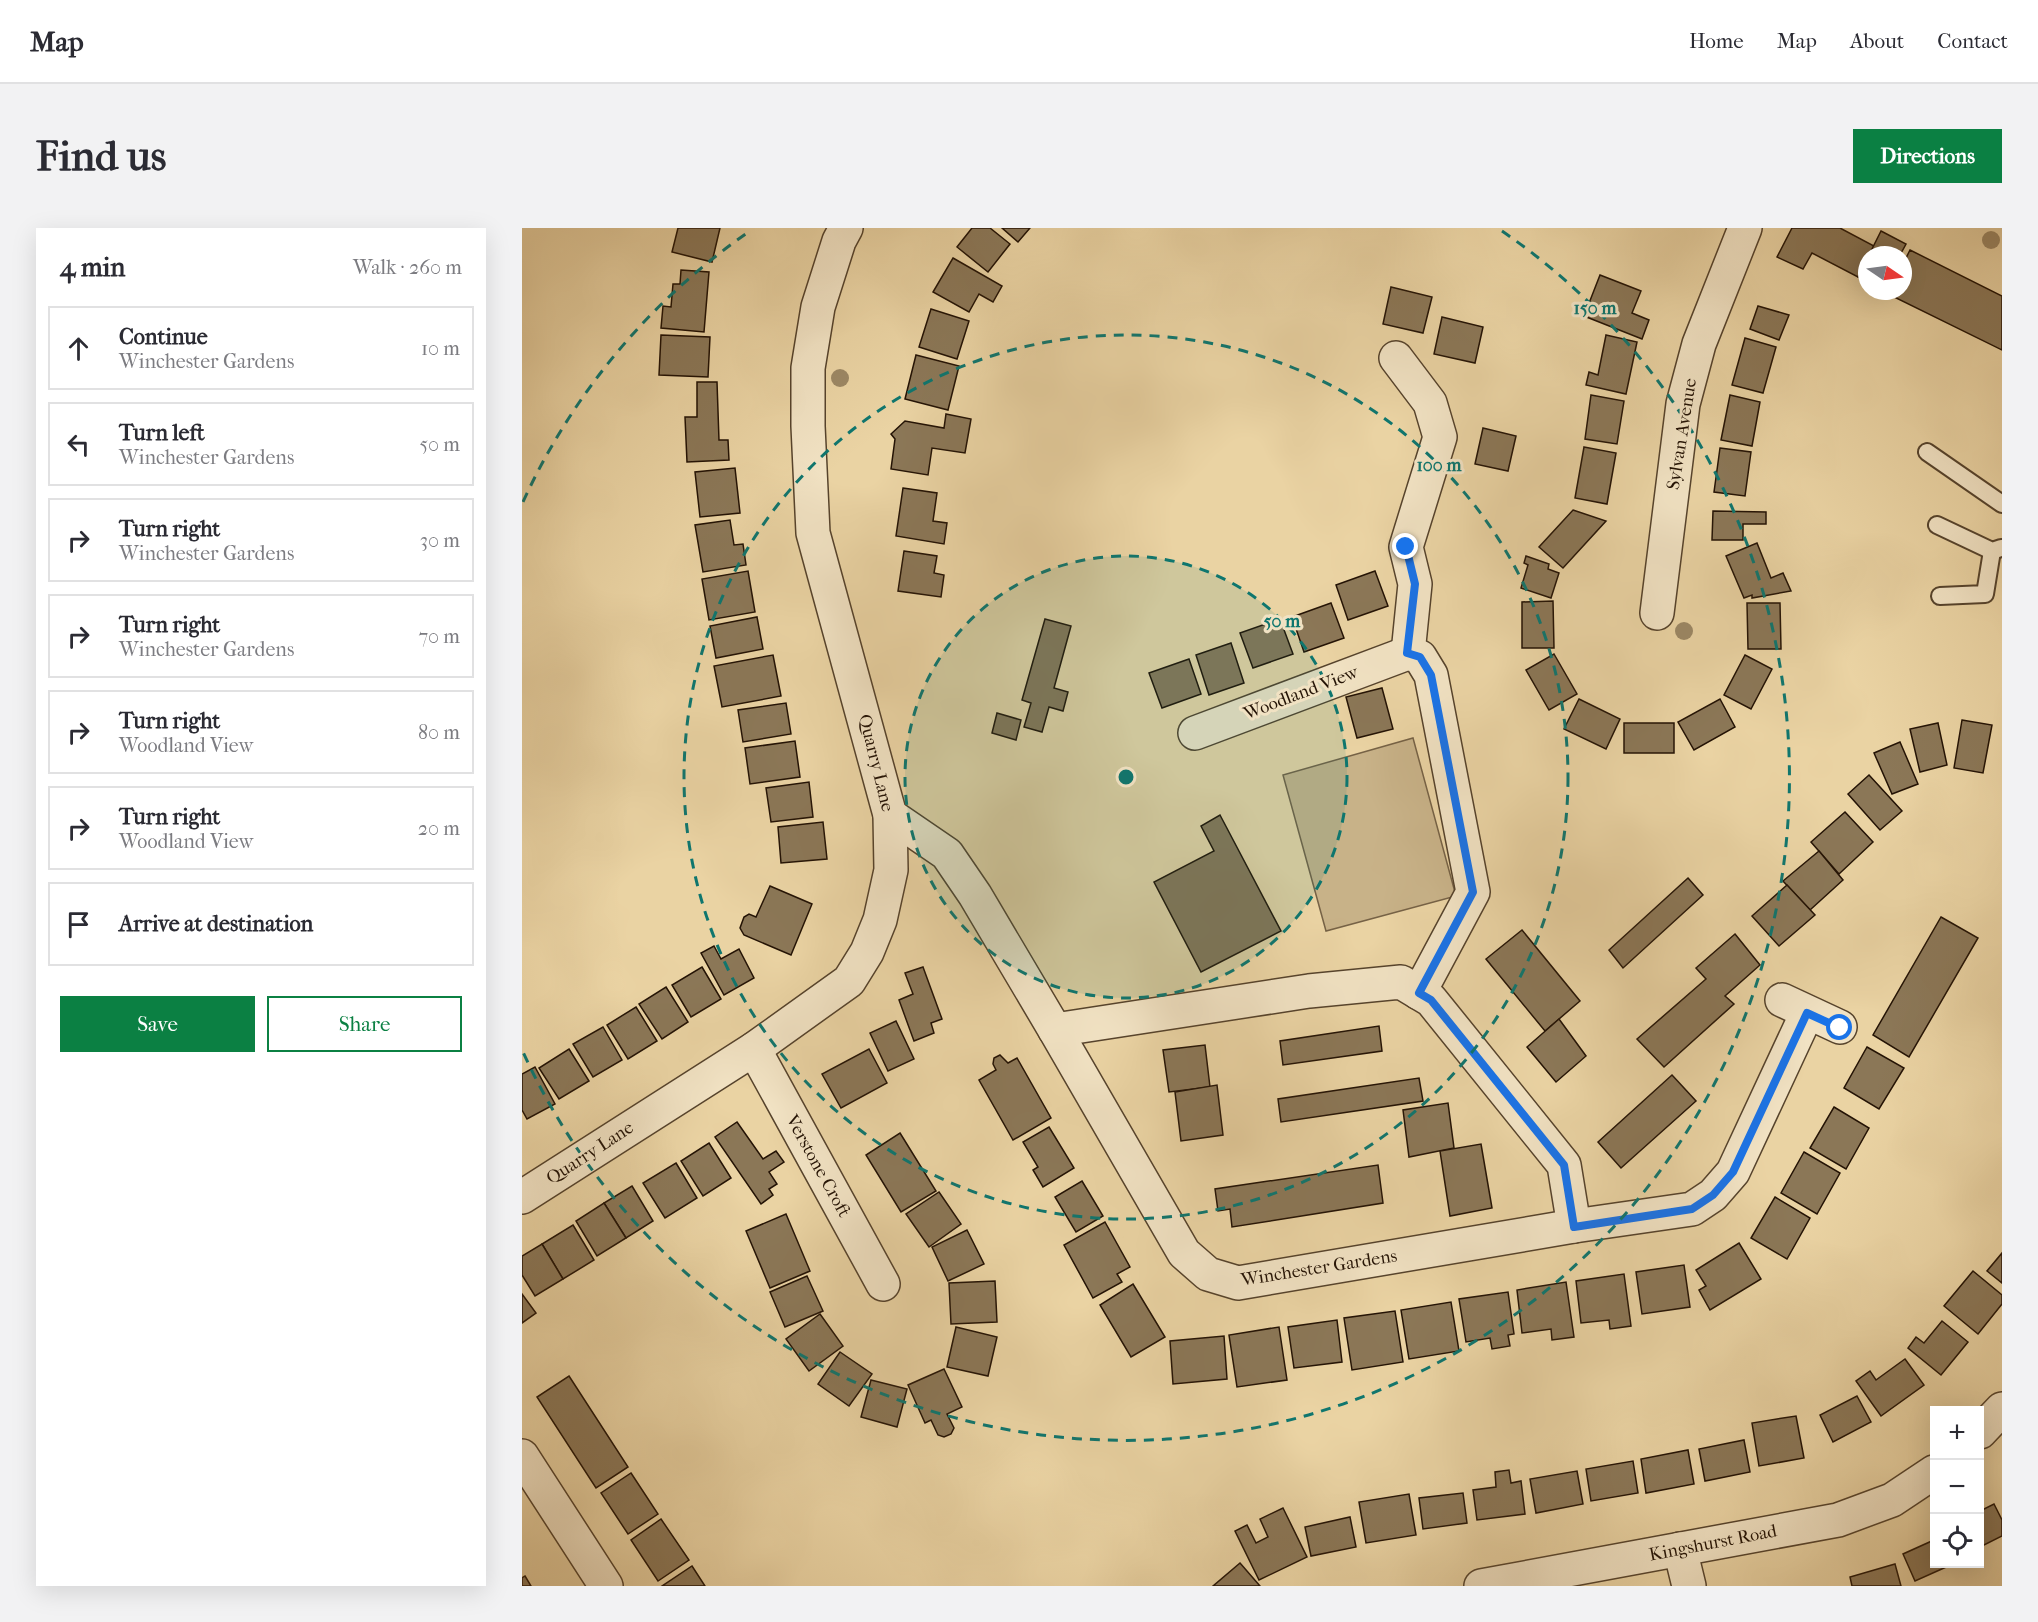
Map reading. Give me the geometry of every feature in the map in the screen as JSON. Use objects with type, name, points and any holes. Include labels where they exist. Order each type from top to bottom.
[{"type":"street","name":"Quarry Lane","points":[[522,1197],[754,1049],[849,981],[867,952],[880,920],[891,870],[890,815],[813,533],[808,368],[819,307],[839,241],[846,228]]},
{"type":"street","name":"Sylvan Avenue","points":[[1657,613],[1683,404],[1700,345],[1745,228]]},
{"type":"street","points":[[1396,358],[1430,403],[1440,437],[1406,547],[1415,584],[1407,653],[1420,657],[1431,675],[1473,892],[1419,993]]},
{"type":"street","name":"Woodland View","points":[[1195,733],[1407,653]]},
{"type":"street","name":"Winchester Gardens","points":[[890,815],[947,854],[975,896],[1184,1253],[1208,1274],[1238,1283],[1692,1209],[1713,1195],[1733,1172],[1795,1006],[1840,1028]]},
{"type":"street","points":[[1054,1030],[1309,991],[1401,982],[1431,1000],[1564,1165],[1574,1227]]},
{"type":"street","name":"Verstone Croft","points":[[754,1049],[883,1284]]},
{"type":"street","points":[[1984,1428],[2002,1409]]},
{"type":"street","points":[[522,1456],[606,1586]]},
{"type":"street","name":"Kingshurst Road","points":[[1481,1586],[1838,1520],[1892,1500],[1930,1475]]},
{"type":"street","points":[[1680,1549],[1689,1586]]},
{"type":"lane","points":[[1927,452],[2002,504]]},
{"type":"lane","points":[[1937,525],[1997,549],[1985,594],[1940,596]]},
{"type":"shaded area","points":[[1413,738],[1456,896],[1326,931],[1283,775]]},
{"type":"building","points":[[678,228],[720,228],[712,262],[672,252]]},
{"type":"building","points":[[972,228],[990,228],[1010,244],[988,272],[957,247]]},
{"type":"building","points":[[1002,228],[1030,228],[1018,242]]},
{"type":"building","points":[[1792,228],[1840,228],[1874,246],[1858,246],[1858,277],[1812,253],[1803,269],[1777,257]]},
{"type":"building","points":[[1881,231],[1906,244],[1905,246],[1874,246]]},
{"type":"building","points":[[1912,251],[2002,296],[2002,350],[1900,300],[1912,300]]},
{"type":"building","points":[[953,258],[1002,286],[993,302],[979,294],[969,312],[933,292]]},
{"type":"building","points":[[681,270],[709,272],[704,332],[661,328],[663,306],[671,307],[673,284],[680,284]]},
{"type":"building","points":[[1600,275],[1641,291],[1632,313],[1649,320],[1642,339],[1584,316]]},
{"type":"building","points":[[1391,287],[1432,297],[1423,333],[1383,324]]},
{"type":"building","points":[[1758,306],[1789,315],[1779,340],[1750,329]]},
{"type":"building","points":[[931,309],[969,321],[957,359],[919,347]]},
{"type":"building","points":[[1442,317],[1483,327],[1475,363],[1434,354]]},
{"type":"building","points":[[661,335],[710,337],[708,377],[659,375]]},
{"type":"building","points":[[1606,335],[1637,342],[1626,394],[1586,385],[1589,372],[1598,375]]},
{"type":"building","points":[[1745,338],[1776,347],[1763,393],[1732,385]]},
{"type":"building","points":[[916,355],[959,366],[948,410],[905,399]]},
{"type":"building","points":[[697,382],[717,382],[719,440],[728,440],[729,460],[687,462],[685,417],[697,417]]},
{"type":"building","points":[[1591,395],[1624,401],[1617,444],[1585,439]]},
{"type":"building","points":[[1730,395],[1760,402],[1752,446],[1721,440]]},
{"type":"building","points":[[946,414],[971,419],[965,453],[932,448],[928,475],[891,469],[895,439],[891,434],[905,421],[944,428]]},
{"type":"building","points":[[1483,428],[1516,436],[1508,471],[1475,464]]},
{"type":"building","points":[[1584,447],[1616,453],[1607,504],[1575,498]]},
{"type":"building","points":[[1720,448],[1751,452],[1745,496],[1714,492]]},
{"type":"building","points":[[735,468],[740,513],[700,517],[695,472]]},
{"type":"building","points":[[903,488],[937,493],[933,521],[947,523],[944,544],[896,536]]},
{"type":"building","points":[[1573,510],[1606,521],[1563,568],[1539,547]]},
{"type":"building","points":[[1713,511],[1766,512],[1766,524],[1743,524],[1743,540],[1712,540]]},
{"type":"building","points":[[730,520],[734,545],[743,544],[746,565],[703,572],[695,525]]},
{"type":"building","points":[[1757,543],[1771,578],[1783,573],[1791,591],[1744,598],[1726,556]]},
{"type":"building","points":[[904,551],[937,556],[934,573],[944,575],[941,597],[898,591]]},
{"type":"building","points":[[1526,556],[1549,564],[1548,569],[1559,573],[1551,598],[1521,588],[1528,565],[1524,563]]},
{"type":"building","points":[[748,571],[755,612],[709,620],[702,579]]},
{"type":"building","points":[[1375,571],[1388,606],[1348,620],[1336,585]]},
{"type":"building","points":[[1553,601],[1554,648],[1522,648],[1522,602]]},
{"type":"building","points":[[1331,603],[1344,638],[1304,652],[1292,617]]},
{"type":"building","points":[[1747,603],[1780,603],[1781,649],[1748,649]]},
{"type":"building","points":[[757,617],[763,649],[716,658],[710,626]]},
{"type":"building","points":[[1045,619],[1071,626],[1054,688],[1068,692],[1063,711],[1049,707],[1042,732],[1024,727],[1031,703],[1022,700]]},
{"type":"building","points":[[1280,619],[1293,654],[1253,668],[1240,633]]},
{"type":"building","points":[[1231,643],[1244,683],[1209,695],[1196,655]]},
{"type":"building","points":[[1554,654],[1577,694],[1549,710],[1526,670]]},
{"type":"building","points":[[773,655],[781,696],[722,707],[714,666]]},
{"type":"building","points":[[1745,655],[1772,669],[1751,709],[1724,695]]},
{"type":"building","points":[[1189,659],[1201,694],[1162,708],[1149,673]]},
{"type":"building","points":[[1382,688],[1393,729],[1357,738],[1346,697]]},
{"type":"building","points":[[1579,699],[1620,719],[1606,749],[1564,729]]},
{"type":"building","points":[[1720,699],[1735,727],[1694,750],[1678,722]]},
{"type":"building","points":[[786,703],[791,734],[743,742],[738,710]]},
{"type":"building","points":[[997,713],[1021,720],[1016,740],[992,733]]},
{"type":"building","points":[[1962,720],[1992,725],[1983,773],[1954,768]]},
{"type":"building","points":[[1624,723],[1674,723],[1674,753],[1624,753]]},
{"type":"building","points":[[1938,723],[1947,765],[1920,772],[1910,729]]},
{"type":"building","points":[[795,741],[800,777],[750,784],[745,748]]},
{"type":"building","points":[[1900,742],[1918,784],[1892,794],[1874,753]]},
{"type":"building","points":[[1869,775],[1902,811],[1880,830],[1848,794]]},
{"type":"building","points":[[809,782],[813,817],[771,822],[766,788]]},
{"type":"building","points":[[1845,812],[1873,842],[1839,874],[1811,842]]},
{"type":"building","points":[[1220,815],[1281,931],[1201,972],[1154,882],[1214,851],[1201,826]]},
{"type":"building","points":[[823,822],[827,859],[781,863],[778,827]]},
{"type":"building","points":[[1819,851],[1843,880],[1810,910],[1783,881]]},
{"type":"building","points":[[1688,878],[1703,895],[1623,968],[1609,950]]},
{"type":"building","points":[[1787,885],[1815,915],[1779,946],[1752,916]]},
{"type":"building","points":[[770,886],[812,904],[791,955],[744,935],[740,928],[744,917],[749,914],[756,917]]},
{"type":"building","points":[[1941,917],[1978,938],[1909,1057],[1873,1035]]},
{"type":"building","points":[[1522,930],[1580,1001],[1545,1031],[1486,959]]},
{"type":"building","points":[[1735,934],[1760,965],[1725,996],[1734,1004],[1664,1067],[1637,1039],[1706,979],[1696,968]]},
{"type":"building","points":[[714,946],[721,959],[739,949],[754,978],[724,995],[701,953]]},
{"type":"building","points":[[702,967],[721,999],[691,1017],[672,985]]},
{"type":"building","points":[[923,967],[942,1019],[931,1023],[934,1033],[914,1041],[899,1000],[913,994],[905,973]]},
{"type":"building","points":[[666,987],[688,1022],[662,1039],[639,1004]]},
{"type":"building","points":[[636,1007],[657,1041],[628,1059],[607,1025]]},
{"type":"building","points":[[1559,1019],[1586,1056],[1556,1082],[1527,1047]]},
{"type":"building","points":[[896,1021],[914,1059],[888,1071],[870,1033]]},
{"type":"building","points":[[1379,1026],[1382,1051],[1283,1065],[1280,1041]]},
{"type":"building","points":[[603,1027],[622,1060],[593,1077],[573,1044]]},
{"type":"building","points":[[1205,1045],[1210,1087],[1169,1092],[1163,1050]]},
{"type":"building","points":[[1867,1047],[1904,1068],[1879,1109],[1844,1088]]},
{"type":"building","points":[[569,1049],[589,1081],[559,1099],[539,1068]]},
{"type":"building","points":[[869,1049],[887,1083],[841,1108],[822,1074]]},
{"type":"building","points":[[1000,1055],[1008,1063],[1017,1058],[1051,1118],[1013,1140],[979,1080],[996,1070],[993,1064],[994,1058]]},
{"type":"building","points":[[535,1067],[555,1104],[527,1119],[522,1110],[522,1074]]},
{"type":"building","points":[[1672,1075],[1696,1101],[1621,1168],[1598,1142]]},
{"type":"building","points":[[1419,1078],[1423,1101],[1281,1122],[1278,1099]]},
{"type":"building","points":[[1217,1085],[1223,1135],[1181,1141],[1175,1092]]},
{"type":"building","points":[[1448,1103],[1454,1148],[1409,1157],[1403,1110]]},
{"type":"building","points":[[1834,1107],[1869,1128],[1846,1169],[1810,1148]]},
{"type":"building","points":[[737,1122],[763,1159],[776,1151],[784,1162],[769,1172],[777,1184],[769,1189],[773,1195],[761,1204],[715,1137]]},
{"type":"building","points":[[1049,1127],[1074,1168],[1043,1187],[1033,1170],[1038,1167],[1023,1142]]},
{"type":"building","points":[[900,1133],[936,1191],[901,1212],[866,1155]]},
{"type":"building","points":[[709,1143],[731,1178],[703,1196],[681,1161]]},
{"type":"building","points":[[1481,1144],[1492,1208],[1450,1216],[1440,1151]]},
{"type":"building","points":[[1804,1152],[1840,1173],[1817,1214],[1781,1193]]},
{"type":"building","points":[[676,1163],[697,1198],[665,1218],[643,1183]]},
{"type":"building","points":[[1378,1165],[1383,1203],[1232,1227],[1230,1209],[1218,1211],[1215,1189]]},
{"type":"building","points":[[1082,1181],[1103,1216],[1076,1232],[1055,1197]]},
{"type":"building","points":[[632,1186],[653,1221],[626,1238],[604,1203]]},
{"type":"building","points":[[939,1192],[961,1224],[929,1247],[906,1214]]},
{"type":"building","points":[[1775,1197],[1810,1218],[1787,1259],[1751,1238]]},
{"type":"building","points":[[604,1203],[626,1238],[597,1256],[576,1221]]},
{"type":"building","points":[[786,1214],[810,1271],[770,1288],[746,1231]]},
{"type":"building","points":[[1105,1222],[1130,1267],[1117,1274],[1122,1282],[1093,1298],[1064,1245]]},
{"type":"building","points":[[573,1225],[594,1260],[563,1279],[542,1244]]},
{"type":"building","points":[[967,1230],[984,1264],[948,1281],[932,1247]]},
{"type":"building","points":[[1739,1243],[1761,1279],[1710,1310],[1699,1290],[1706,1286],[1696,1270]]},
{"type":"building","points":[[542,1244],[563,1279],[535,1296],[522,1275],[522,1256]]},
{"type":"building","points":[[2002,1253],[2002,1283],[1987,1271]]},
{"type":"building","points":[[1684,1265],[1690,1307],[1642,1314],[1636,1272]]},
{"type":"building","points":[[1973,1271],[2002,1295],[2002,1304],[1978,1334],[1944,1306]]},
{"type":"building","points":[[1624,1274],[1631,1326],[1610,1329],[1609,1320],[1581,1323],[1576,1281]]},
{"type":"building","points":[[807,1276],[823,1311],[785,1327],[770,1292]]},
{"type":"building","points":[[995,1281],[997,1322],[951,1324],[949,1283]]},
{"type":"building","points":[[1566,1282],[1574,1337],[1552,1340],[1551,1329],[1522,1333],[1517,1290]]},
{"type":"building","points":[[1133,1284],[1165,1337],[1131,1357],[1100,1305]]},
{"type":"building","points":[[1508,1292],[1514,1334],[1508,1335],[1510,1346],[1492,1349],[1490,1338],[1466,1342],[1459,1299]]},
{"type":"building","points":[[522,1294],[536,1313],[522,1323]]},
{"type":"building","points":[[1451,1302],[1459,1351],[1409,1359],[1401,1310]]},
{"type":"building","points":[[1395,1311],[1403,1362],[1352,1370],[1344,1318]]},
{"type":"building","points":[[820,1314],[843,1346],[809,1371],[786,1339]]},
{"type":"building","points":[[1337,1320],[1342,1362],[1294,1368],[1288,1327]]},
{"type":"building","points":[[1942,1321],[1968,1342],[1941,1375],[1908,1348],[1916,1337],[1924,1343]]},
{"type":"building","points":[[956,1327],[997,1337],[988,1376],[947,1367]]},
{"type":"building","points":[[1279,1327],[1287,1380],[1237,1387],[1229,1335]]},
{"type":"building","points":[[1224,1336],[1227,1379],[1173,1384],[1170,1341]]},
{"type":"building","points":[[840,1352],[872,1374],[849,1406],[818,1384]]},
{"type":"building","points":[[1905,1359],[1924,1385],[1881,1416],[1856,1381],[1870,1371],[1876,1380]]},
{"type":"building","points":[[944,1369],[962,1407],[947,1414],[954,1428],[951,1434],[944,1437],[938,1435],[931,1420],[925,1423],[908,1385]]},
{"type":"building","points":[[569,1376],[628,1467],[596,1488],[537,1397]]},
{"type":"building","points":[[871,1380],[907,1389],[897,1427],[861,1417]]},
{"type":"building","points":[[1857,1396],[1871,1422],[1833,1442],[1820,1415]]},
{"type":"building","points":[[1796,1416],[1804,1458],[1759,1466],[1752,1423]]},
{"type":"building","points":[[1744,1440],[1750,1472],[1705,1481],[1699,1449]]},
{"type":"building","points":[[1688,1450],[1694,1484],[1646,1493],[1641,1459]]},
{"type":"building","points":[[1633,1461],[1638,1493],[1591,1501],[1586,1469]]},
{"type":"building","points":[[1509,1470],[1511,1483],[1521,1481],[1525,1514],[1477,1520],[1473,1490],[1496,1487],[1495,1472]]},
{"type":"building","points":[[1577,1471],[1583,1504],[1536,1513],[1530,1479]]},
{"type":"building","points":[[631,1473],[658,1514],[628,1534],[601,1493]]},
{"type":"building","points":[[1463,1493],[1467,1523],[1423,1529],[1419,1498]]},
{"type":"building","points":[[1409,1494],[1416,1535],[1366,1543],[1359,1502]]},
{"type":"building","points":[[1994,1504],[2002,1520],[2002,1536],[1984,1545],[1984,1514],[1984,1509]]},
{"type":"building","points":[[1283,1508],[1307,1557],[1259,1580],[1235,1531],[1247,1525],[1256,1543],[1268,1537],[1260,1519]]},
{"type":"building","points":[[1350,1517],[1356,1547],[1311,1556],[1305,1527]]},
{"type":"building","points":[[661,1519],[689,1560],[658,1581],[631,1540]]},
{"type":"building","points":[[1930,1542],[1930,1568],[1944,1568],[1915,1581],[1903,1554]]},
{"type":"building","points":[[1240,1563],[1260,1586],[1213,1586]]},
{"type":"building","points":[[1895,1564],[1901,1586],[1852,1586],[1850,1577]]},
{"type":"building","points":[[692,1566],[705,1586],[662,1586]]},
{"type":"building","points":[[525,1576],[531,1586],[522,1586],[522,1578]]},
{"type":"route","points":[[1406,547],[1415,584],[1407,653],[1420,657],[1431,675],[1473,892],[1419,993],[1431,1000],[1564,1165],[1574,1227],[1692,1209],[1713,1195],[1733,1172],[1807,1013],[1840,1028]]}]
